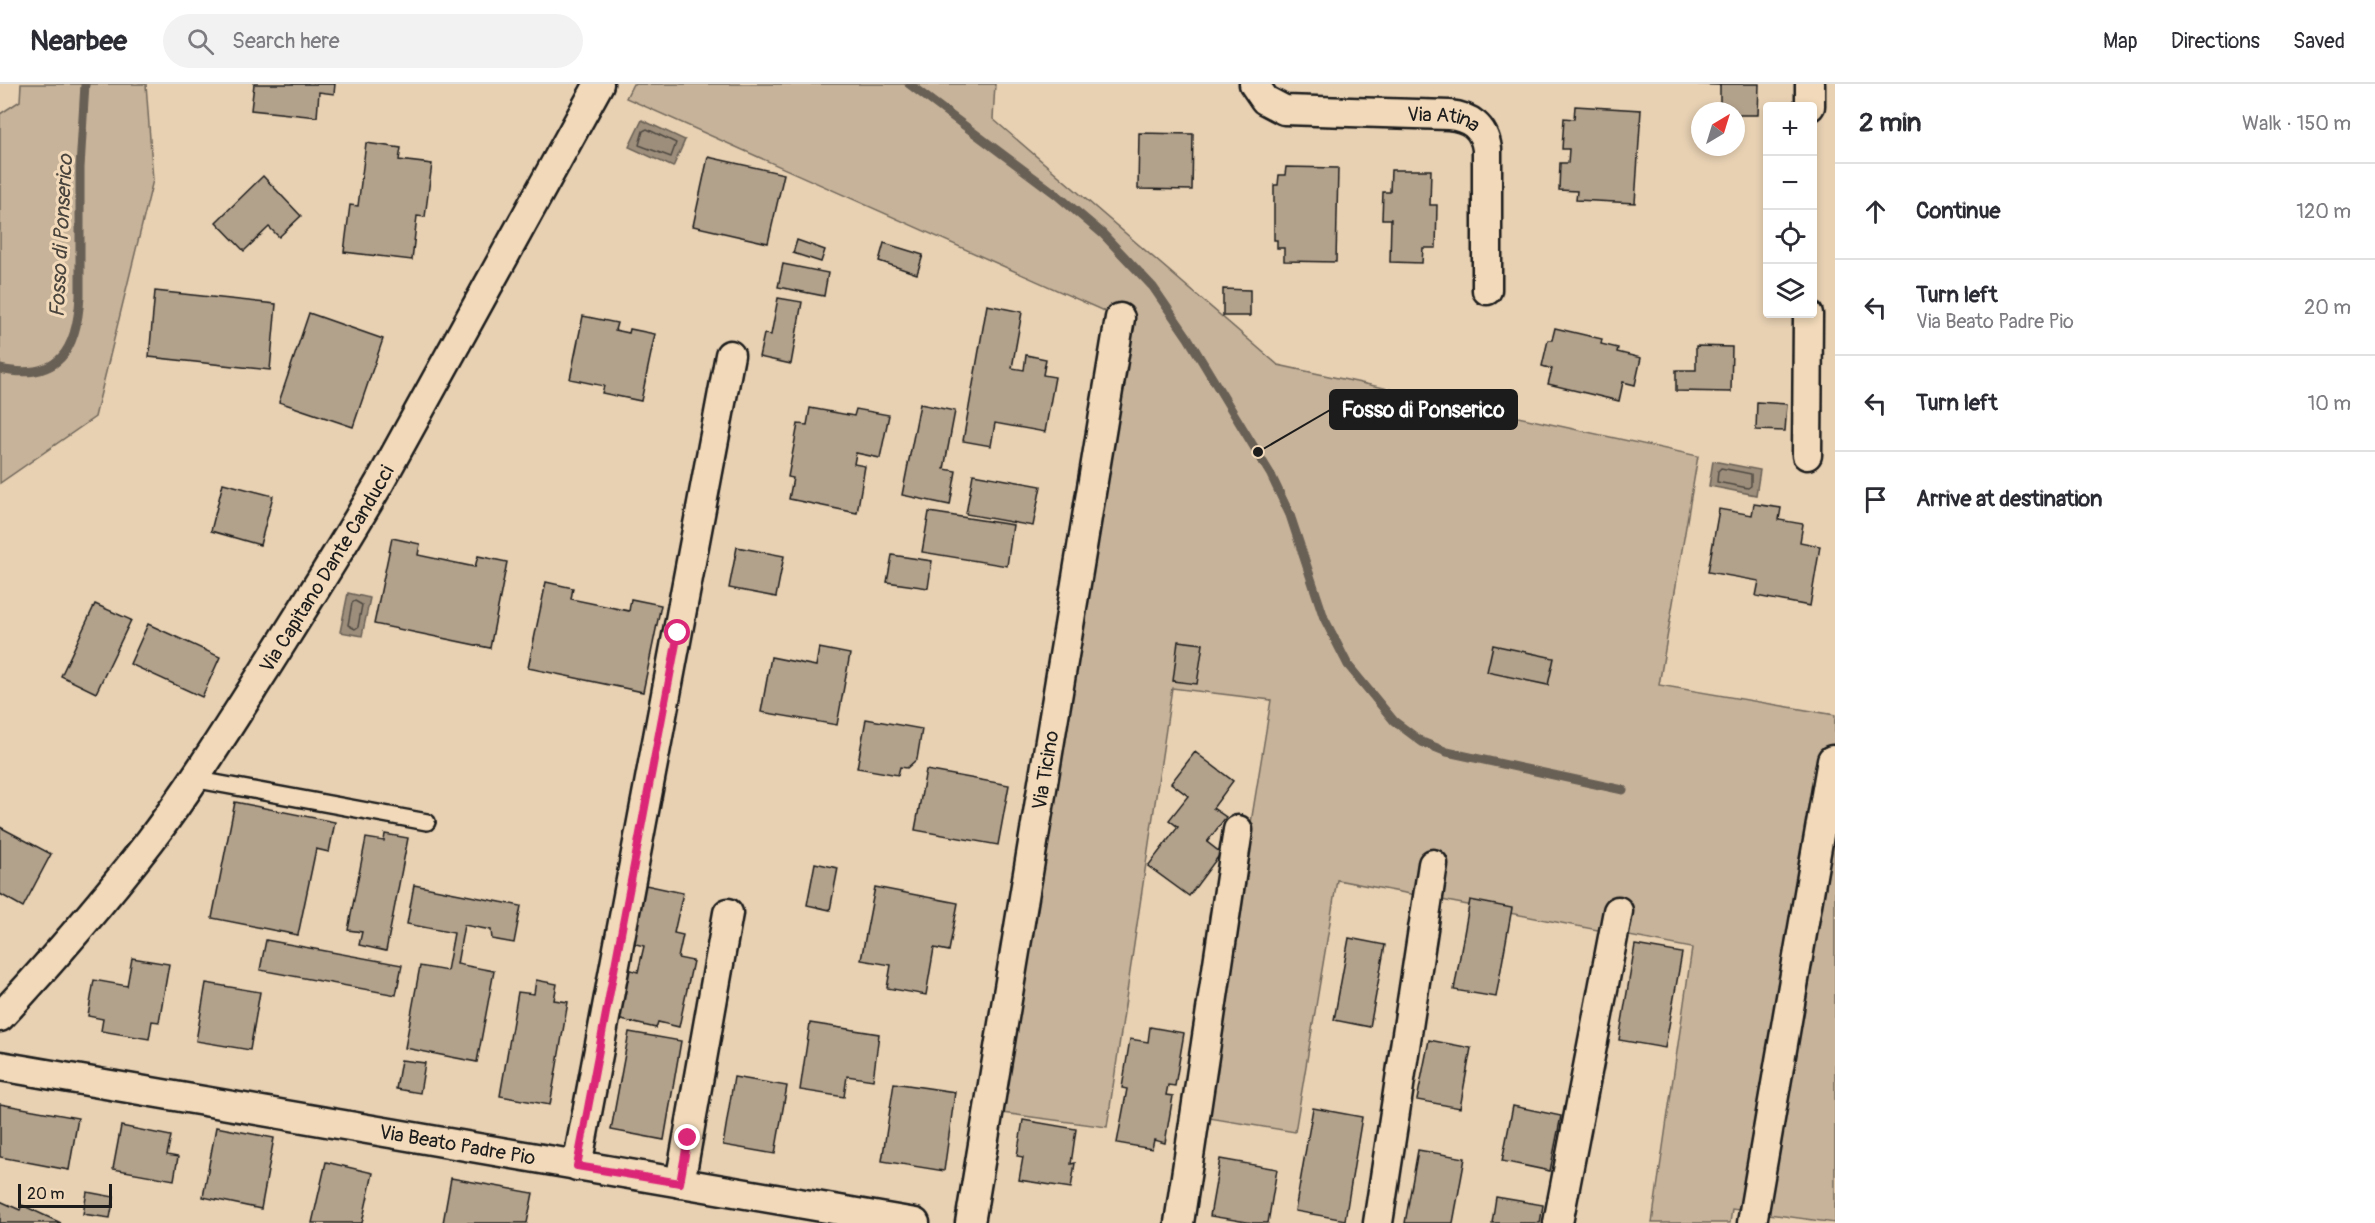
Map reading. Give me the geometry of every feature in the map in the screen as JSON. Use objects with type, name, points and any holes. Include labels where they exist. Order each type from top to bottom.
[{"type":"street","name":"Via Capitano Dante Canducci","points":[[0,1017],[120,880],[194,779],[361,515],[599,84]]},
{"type":"street","name":"Via Atina","points":[[1254,84],[1266,100],[1284,110],[1449,115],[1467,119],[1475,124],[1482,132],[1487,149],[1487,290]]},
{"type":"street","points":[[1810,84],[1810,102]]},
{"type":"street","name":"Via Ticino","points":[[970,1223],[1120,318]]},
{"type":"street","points":[[1807,455],[1808,318]]},
{"type":"street","points":[[577,1166],[730,355]]},
{"type":"street","points":[[1752,1223],[1832,760]]},
{"type":"street","points":[[1179,1223],[1238,830]]},
{"type":"street","points":[[1378,1223],[1433,864]]},
{"type":"street","points":[[1558,1223],[1618,912]]},
{"type":"street","points":[[680,1183],[728,913]]},
{"type":"street","name":"Via Beato Padre Pio","points":[[0,1066],[915,1223]]},
{"type":"lane","points":[[194,779],[428,822]]},
{"type":"shaded area","points":[[21,84],[146,84],[153,180],[95,417],[0,483],[0,114],[20,101]]},
{"type":"shaded area","points":[[633,84],[995,84],[993,119],[1278,365],[1698,456],[1659,685],[1835,715],[1835,1223],[1732,1209],[1730,1223],[1652,1223],[1692,948],[1337,880],[1295,1132],[1203,1117],[1271,700],[1172,688],[1107,1127],[1002,1113],[1133,324],[626,98]]},
{"type":"water","points":[[642,120],[685,140],[673,167],[629,147]]},
{"type":"water","points":[[1713,461],[1760,470],[1756,495],[1709,486]]},
{"type":"water","points":[[348,593],[370,598],[362,636],[340,632]]},
{"type":"building","points":[[254,84],[335,84],[334,94],[319,92],[317,117],[251,110]]},
{"type":"building","points":[[1686,84],[1759,84],[1758,115],[1745,115],[1745,102],[1720,102],[1720,85]]},
{"type":"building","points":[[1575,106],[1641,110],[1635,203],[1576,200],[1577,191],[1559,190],[1560,163],[1568,163],[1569,149],[1562,149],[1564,118],[1574,119]]},
{"type":"building","points":[[1139,133],[1193,134],[1192,190],[1138,189]]},
{"type":"building","points":[[366,143],[401,148],[399,160],[432,164],[425,217],[417,216],[412,260],[344,252],[350,205],[358,206]]},
{"type":"building","points":[[708,157],[784,174],[768,243],[693,226]]},
{"type":"building","points":[[1286,167],[1338,168],[1336,262],[1284,261],[1284,248],[1277,248],[1277,240],[1274,240],[1274,185],[1278,185],[1279,175],[1285,175]]},
{"type":"building","points":[[1391,170],[1431,170],[1430,205],[1437,205],[1436,248],[1423,248],[1422,263],[1390,262],[1391,219],[1382,219],[1383,192],[1390,192]]},
{"type":"building","points":[[263,176],[301,216],[279,237],[269,227],[244,251],[216,222]]},
{"type":"building","points":[[797,240],[825,250],[821,262],[793,253]]},
{"type":"building","points":[[884,243],[923,255],[917,274],[879,261]]},
{"type":"building","points":[[783,264],[828,273],[824,296],[778,287]]},
{"type":"building","points":[[1223,289],[1250,290],[1250,316],[1223,316]]},
{"type":"building","points":[[155,291],[276,304],[270,370],[149,357]]},
{"type":"building","points":[[778,298],[802,302],[791,364],[759,357],[764,334],[771,335]]},
{"type":"building","points":[[987,305],[1022,312],[1012,368],[1024,370],[1026,355],[1046,359],[1043,375],[1055,377],[1045,432],[995,423],[991,446],[963,441]]},
{"type":"building","points":[[309,313],[383,339],[353,427],[279,402]]},
{"type":"building","points":[[583,316],[617,323],[615,330],[629,333],[630,329],[655,334],[641,401],[602,393],[604,386],[570,379]]},
{"type":"building","points":[[1555,328],[1602,339],[1601,344],[1618,348],[1617,352],[1641,358],[1635,385],[1623,382],[1619,401],[1548,384],[1552,369],[1542,366],[1548,340],[1552,340]]},
{"type":"building","points":[[1696,346],[1732,347],[1731,392],[1676,391],[1676,370],[1696,370]]},
{"type":"building","points":[[1757,402],[1787,404],[1785,431],[1756,430]]},
{"type":"building","points":[[920,404],[955,411],[944,469],[956,471],[950,505],[902,495]]},
{"type":"building","points":[[810,408],[854,416],[856,409],[889,415],[880,458],[856,453],[854,464],[865,466],[857,513],[789,499],[793,478],[788,477],[798,424],[807,425]]},
{"type":"building","points":[[973,474],[1041,486],[1033,526],[966,514]]},
{"type":"building","points":[[223,483],[273,496],[260,545],[211,531]]},
{"type":"building","points":[[1754,504],[1781,508],[1779,520],[1803,524],[1800,542],[1820,546],[1810,606],[1756,596],[1759,581],[1708,572],[1719,509],[1752,515]]},
{"type":"building","points":[[929,512],[1013,525],[1007,566],[922,552]]},
{"type":"building","points":[[392,538],[420,544],[418,555],[475,567],[478,556],[507,562],[490,648],[374,624]]},
{"type":"building","points":[[737,547],[784,556],[776,597],[729,588]]},
{"type":"building","points":[[892,555],[932,561],[928,588],[887,582]]},
{"type":"building","points":[[546,582],[573,588],[571,599],[629,611],[631,599],[661,605],[643,692],[528,668]]},
{"type":"building","points":[[95,604],[131,620],[96,693],[61,676]]},
{"type":"building","points":[[148,624],[220,657],[202,697],[130,664]]},
{"type":"building","points":[[1178,641],[1203,644],[1197,684],[1173,681]]},
{"type":"building","points":[[1493,645],[1554,658],[1548,685],[1487,672]]},
{"type":"building","points":[[819,648],[850,654],[837,725],[761,712],[771,657],[816,666]]},
{"type":"building","points":[[866,719],[922,729],[917,759],[907,768],[900,767],[898,775],[857,768]]},
{"type":"building","points":[[1195,752],[1233,781],[1213,808],[1226,817],[1207,842],[1221,853],[1189,896],[1148,866],[1178,827],[1169,820],[1188,796],[1171,783]]},
{"type":"building","points":[[926,770],[1009,785],[998,845],[915,830]]},
{"type":"building","points":[[235,802],[335,822],[329,852],[316,849],[298,935],[212,918]]},
{"type":"building","points":[[0,827],[51,854],[23,907],[0,894]]},
{"type":"building","points":[[385,834],[408,838],[386,951],[359,945],[362,932],[348,930],[366,838],[384,841]]},
{"type":"building","points":[[815,863],[838,868],[830,910],[807,905]]},
{"type":"building","points":[[641,884],[683,893],[674,933],[683,935],[678,958],[693,961],[679,1027],[658,1022],[656,1028],[617,1019],[628,969],[638,972],[644,946],[628,942]]},
{"type":"building","points":[[414,885],[521,906],[514,943],[492,939],[491,930],[464,925],[457,964],[494,971],[477,1062],[405,1048],[420,966],[447,971],[454,933],[407,924]]},
{"type":"building","points":[[875,887],[958,903],[949,951],[934,948],[926,995],[887,988],[891,965],[861,960]]},
{"type":"building","points":[[1470,900],[1512,908],[1496,997],[1454,990]]},
{"type":"building","points":[[1349,938],[1385,945],[1370,1027],[1334,1020]]},
{"type":"building","points":[[266,940],[402,965],[396,995],[260,970]]},
{"type":"building","points":[[1635,945],[1682,953],[1665,1048],[1619,1040]]},
{"type":"building","points":[[132,958],[169,964],[159,1022],[152,1021],[149,1039],[101,1031],[103,1019],[88,1016],[94,980],[127,986]]},
{"type":"building","points":[[536,980],[557,984],[554,1000],[568,1002],[550,1105],[500,1096],[518,992],[534,994]]},
{"type":"building","points":[[206,983],[260,992],[250,1050],[196,1041]]},
{"type":"building","points":[[810,1023],[879,1034],[873,1080],[847,1076],[844,1097],[800,1090]]},
{"type":"building","points":[[1150,1027],[1184,1033],[1175,1086],[1168,1085],[1166,1095],[1173,1096],[1165,1143],[1154,1140],[1152,1149],[1117,1143],[1127,1089],[1122,1088],[1130,1039],[1148,1042]]},
{"type":"building","points":[[629,1032],[681,1041],[664,1140],[611,1130]]},
{"type":"building","points":[[1429,1040],[1471,1048],[1460,1108],[1417,1100]]},
{"type":"building","points":[[401,1060],[425,1063],[420,1093],[396,1089]]},
{"type":"building","points":[[734,1077],[787,1086],[775,1154],[723,1145]]},
{"type":"building","points":[[894,1083],[955,1092],[944,1171],[882,1161]]},
{"type":"building","points":[[0,1104],[78,1118],[69,1170],[0,1157]]},
{"type":"building","points":[[1513,1106],[1561,1116],[1550,1171],[1502,1161]]},
{"type":"building","points":[[1313,1108],[1362,1117],[1345,1220],[1295,1211]]},
{"type":"building","points":[[1023,1120],[1076,1129],[1071,1164],[1075,1163],[1071,1188],[1019,1180],[1023,1157],[1017,1156]]},
{"type":"building","points":[[121,1126],[171,1136],[167,1155],[178,1157],[174,1180],[113,1169]]},
{"type":"building","points":[[216,1127],[274,1138],[261,1209],[203,1197]]},
{"type":"building","points":[[1418,1150],[1465,1158],[1453,1223],[1405,1223]]},
{"type":"building","points":[[1220,1159],[1277,1169],[1268,1223],[1210,1216]]},
{"type":"building","points":[[326,1162],[373,1173],[362,1223],[312,1223]]},
{"type":"building","points":[[451,1178],[533,1193],[527,1223],[443,1223]]},
{"type":"building","points":[[87,1192],[114,1197],[110,1218],[83,1214]]},
{"type":"building","points":[[1496,1197],[1543,1205],[1540,1223],[1492,1223]]},
{"type":"building","points":[[0,1201],[20,1210],[22,1205],[61,1223],[0,1223]]},
{"type":"waterway","name":"Fosso di Ponserico","points":[[0,369],[20,372],[37,371],[50,366],[61,358],[75,332],[80,296],[80,168],[85,84]]},
{"type":"waterway","name":"Fosso di Ponserico","points":[[909,84],[1057,195],[1103,234],[1153,287],[1188,338],[1271,475],[1290,515],[1324,618],[1348,665],[1394,721],[1422,742],[1447,752],[1623,790]]},
{"type":"place","name":"Fosso di Ponserico","points":[[1258,452]]},
{"type":"route","points":[[678,633],[577,1166],[680,1183],[688,1138]]}]
